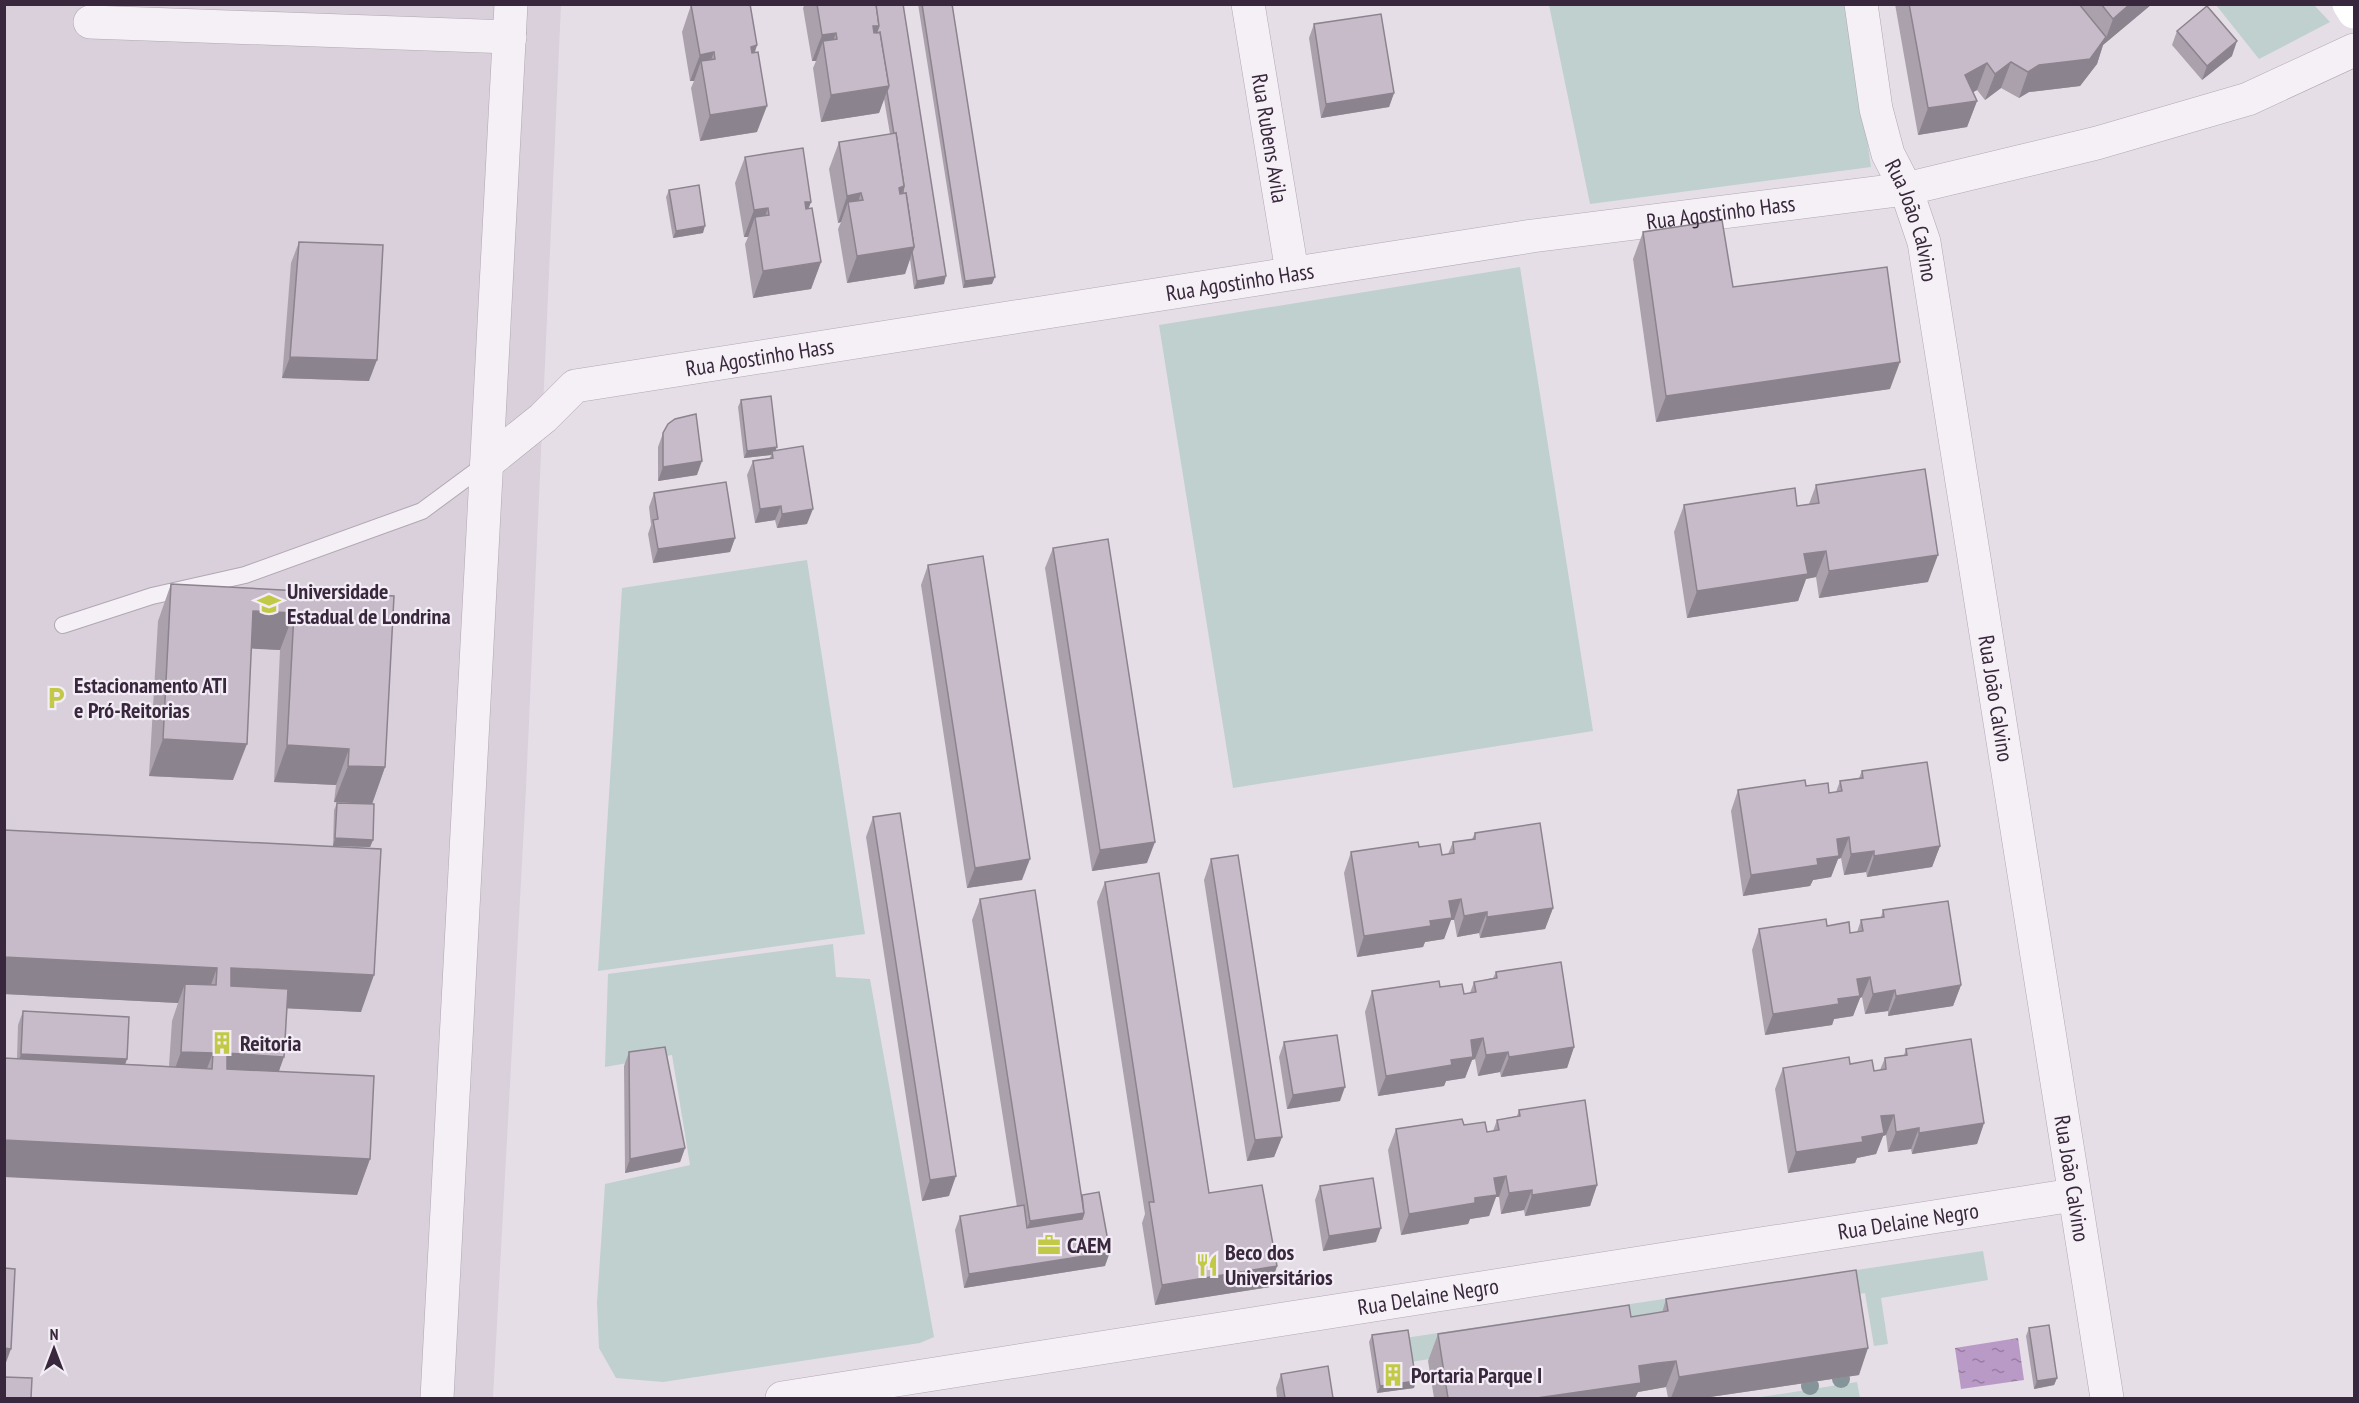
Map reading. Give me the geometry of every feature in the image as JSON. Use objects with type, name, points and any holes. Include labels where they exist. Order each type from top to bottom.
[{"type":"street","points":[[437,1398],[511,4]]},
{"type":"street","name":"Rua Rubens Avila","points":[[1248,4],[1292,272]]},
{"type":"street","name":"Rua João Calvino","points":[[1862,4],[1876,109],[1888,154],[1906,189],[1926,254],[2073,1195],[2107,1398]]},
{"type":"street","points":[[2349,4],[2355,12]]},
{"type":"street","points":[[90,22],[510,37]]},
{"type":"street","name":"Rua Agostinho Hass","points":[[487,463],[543,418],[575,386],[1532,236],[1906,189],[2097,143],[2248,99],[2355,50]]},
{"type":"street","name":"Rua Delaine Negro","points":[[782,1398],[2073,1195]]},
{"type":"lane","points":[[63,625],[152,596],[245,575],[422,511],[487,463]]},
{"type":"shaded area","name":"Universidade Estadual de Londrina","points":[[5,5],[561,5],[526,789],[493,1398],[5,1398]]},
{"type":"shaded area","points":[[1549,5],[1848,5],[1871,167],[1590,204]]},
{"type":"shaded area","points":[[2216,5],[2314,5],[2330,22],[2259,59]]},
{"type":"shaded area","points":[[1520,267],[1593,731],[1233,788],[1159,325]]},
{"type":"shaded area","points":[[807,560],[865,934],[598,971],[622,588]]},
{"type":"shaded area","points":[[833,944],[836,977],[870,979],[934,1337],[920,1343],[663,1382],[616,1378],[599,1348],[597,1303],[605,1184],[690,1165],[672,1055],[605,1067],[608,974]]},
{"type":"shaded area","points":[[1983,1251],[1988,1280],[1881,1298],[1888,1344],[1874,1346],[1865,1293],[1410,1362],[1405,1338]]},
{"type":"shaded area","points":[[1857,1382],[1860,1398],[1755,1398]]},
{"type":"water","points":[[2018,1338],[2024,1380],[1961,1389],[1955,1348]]},
{"type":"building","points":[[750,4],[757,45],[751,47],[752,53],[758,52],[767,106],[710,115],[701,61],[715,59],[714,52],[700,55],[691,5]]},
{"type":"building","points":[[817,4],[876,4],[879,26],[873,26],[874,33],[880,32],[889,86],[831,95],[823,41],[837,39],[836,33],[822,35]]},
{"type":"building","points":[[876,4],[903,4],[946,276],[917,281],[906,193],[903,194],[904,186],[896,133],[894,134],[887,91],[889,86],[880,32],[877,33],[879,26]]},
{"type":"building","points":[[922,4],[952,4],[995,277],[965,281]]},
{"type":"building","points":[[1909,4],[2079,4],[2106,37],[2090,59],[2039,65],[2028,72],[2011,62],[1995,74],[1987,63],[1965,75],[1977,101],[1928,108]]},
{"type":"building","points":[[2101,4],[2130,4],[2113,19]]},
{"type":"building","points":[[2207,6],[2237,41],[2207,66],[2177,31]]},
{"type":"building","points":[[1381,14],[1394,93],[1326,104],[1314,24]]},
{"type":"building","points":[[896,133],[904,186],[899,188],[900,194],[906,193],[914,247],[857,256],[848,202],[863,200],[861,193],[847,196],[839,142]]},
{"type":"building","points":[[803,148],[811,202],[805,202],[806,209],[812,208],[821,262],[763,271],[755,217],[769,215],[768,208],[754,210],[745,157]]},
{"type":"building","points":[[699,185],[705,226],[676,231],[669,190]]},
{"type":"building","points":[[1722,220],[1733,287],[1887,267],[1900,362],[1666,396],[1643,232]]},
{"type":"building","points":[[299,242],[383,245],[377,360],[290,357]]},
{"type":"building","points":[[771,396],[777,447],[747,451],[741,400]]},
{"type":"building","points":[[696,414],[702,461],[663,467],[663,433],[668,424],[675,419]]},
{"type":"building","points":[[803,446],[813,509],[782,514],[781,506],[760,509],[753,461],[773,458],[772,451]]},
{"type":"building","points":[[1925,469],[1938,555],[1829,571],[1826,551],[1804,554],[1808,574],[1697,591],[1684,505],[1795,488],[1797,506],[1819,503],[1816,485]]},
{"type":"building","points":[[726,482],[735,538],[658,549],[653,520],[658,519],[654,493]]},
{"type":"building","points":[[1108,539],[1155,842],[1100,850],[1053,548]]},
{"type":"building","points":[[983,556],[1030,859],[975,868],[928,565]]},
{"type":"building","points":[[171,584],[394,596],[385,767],[348,766],[349,749],[287,745],[294,613],[253,611],[247,744],[163,739]]},
{"type":"building","points":[[1927,762],[1940,846],[1874,856],[1874,851],[1851,854],[1849,837],[1837,839],[1839,856],[1817,859],[1818,865],[1751,875],[1738,790],[1805,780],[1806,786],[1828,783],[1829,793],[1842,791],[1840,781],[1863,778],[1862,771]]},
{"type":"building","points":[[337,803],[374,804],[373,840],[335,838]]},
{"type":"building","points":[[900,813],[956,1176],[930,1180],[873,817]]},
{"type":"building","points":[[1540,823],[1553,908],[1487,917],[1487,912],[1464,916],[1461,899],[1449,901],[1452,918],[1430,921],[1431,926],[1364,936],[1351,852],[1418,842],[1419,847],[1440,844],[1442,855],[1454,853],[1453,842],[1475,839],[1475,833]]},
{"type":"building","name":"Reitoria","points":[[4,830],[381,849],[374,975],[231,968],[231,986],[288,989],[284,1057],[227,1053],[227,1069],[374,1076],[370,1159],[4,1140],[4,1058],[212,1069],[213,1053],[181,1052],[185,984],[216,985],[217,968],[4,957]]},
{"type":"building","points":[[1238,855],[1282,1137],[1255,1140],[1211,859]]},
{"type":"building","points":[[1159,873],[1209,1193],[1262,1185],[1277,1266],[1162,1285],[1149,1202],[1154,1202],[1105,882]]},
{"type":"building","points":[[1035,890],[1084,1213],[1030,1221],[980,899]]},
{"type":"building","points":[[1948,901],[1961,985],[1896,996],[1895,990],[1873,994],[1870,977],[1857,979],[1860,996],[1838,999],[1839,1004],[1773,1014],[1759,929],[1826,919],[1827,926],[1849,922],[1850,933],[1863,931],[1861,920],[1884,917],[1883,910]]},
{"type":"building","points":[[1561,962],[1574,1047],[1509,1057],[1508,1052],[1486,1055],[1483,1038],[1471,1040],[1473,1057],[1451,1060],[1452,1065],[1386,1076],[1372,991],[1439,981],[1440,987],[1462,984],[1464,994],[1476,992],[1474,982],[1497,978],[1496,972]]},
{"type":"building","points":[[23,1011],[129,1017],[127,1059],[21,1054]]},
{"type":"building","points":[[1337,1035],[1345,1087],[1293,1095],[1284,1042]]},
{"type":"building","points":[[1971,1039],[1984,1123],[1919,1133],[1919,1128],[1896,1132],[1894,1115],[1881,1116],[1884,1133],[1862,1137],[1863,1142],[1796,1152],[1783,1068],[1849,1057],[1850,1064],[1872,1060],[1874,1071],[1886,1069],[1885,1058],[1907,1055],[1906,1049]]},
{"type":"building","points":[[665,1047],[685,1148],[630,1159],[629,1052]]},
{"type":"building","points":[[1585,1100],[1597,1185],[1532,1195],[1532,1190],[1509,1193],[1506,1176],[1494,1178],[1497,1195],[1475,1198],[1475,1203],[1409,1214],[1396,1129],[1462,1119],[1464,1125],[1485,1122],[1487,1132],[1499,1130],[1497,1120],[1520,1116],[1519,1110]]},
{"type":"building","points":[[1373,1178],[1381,1228],[1329,1236],[1320,1186]]},
{"type":"building","points":[[1099,1192],[1110,1252],[969,1274],[960,1216],[1024,1205],[1027,1228],[1082,1219],[1084,1213],[1082,1195]]},
{"type":"building","points":[[4,1268],[15,1269],[11,1349],[4,1348]]},
{"type":"building","points":[[1856,1270],[1868,1348],[1679,1377],[1676,1361],[1658,1363],[1639,1366],[1641,1383],[1537,1398],[1448,1398],[1438,1334],[1629,1305],[1631,1317],[1668,1311],[1666,1299]]},
{"type":"building","points":[[2049,1325],[2057,1378],[2037,1381],[2029,1328]]},
{"type":"building","name":"Portaria Parque I","points":[[1408,1330],[1416,1381],[1380,1386],[1372,1335]]},
{"type":"building","points":[[1328,1366],[1333,1398],[1285,1398],[1281,1374]]},
{"type":"building","points":[[4,1377],[32,1378],[31,1398],[4,1398]]},
{"type":"place","name":"Universidade Estadual de Londrina","points":[[269,604]]},
{"type":"place","name":"Estacionamento ATI e Pró-Reitorias","points":[[56,698]]},
{"type":"place","name":"Reitoria","points":[[222,1043]]},
{"type":"place","name":"CAEM","points":[[1049,1245]]},
{"type":"place","name":"Beco dos Universitários","points":[[1207,1265]]},
{"type":"place","name":"Portaria Parque I","points":[[1393,1375]]}]
